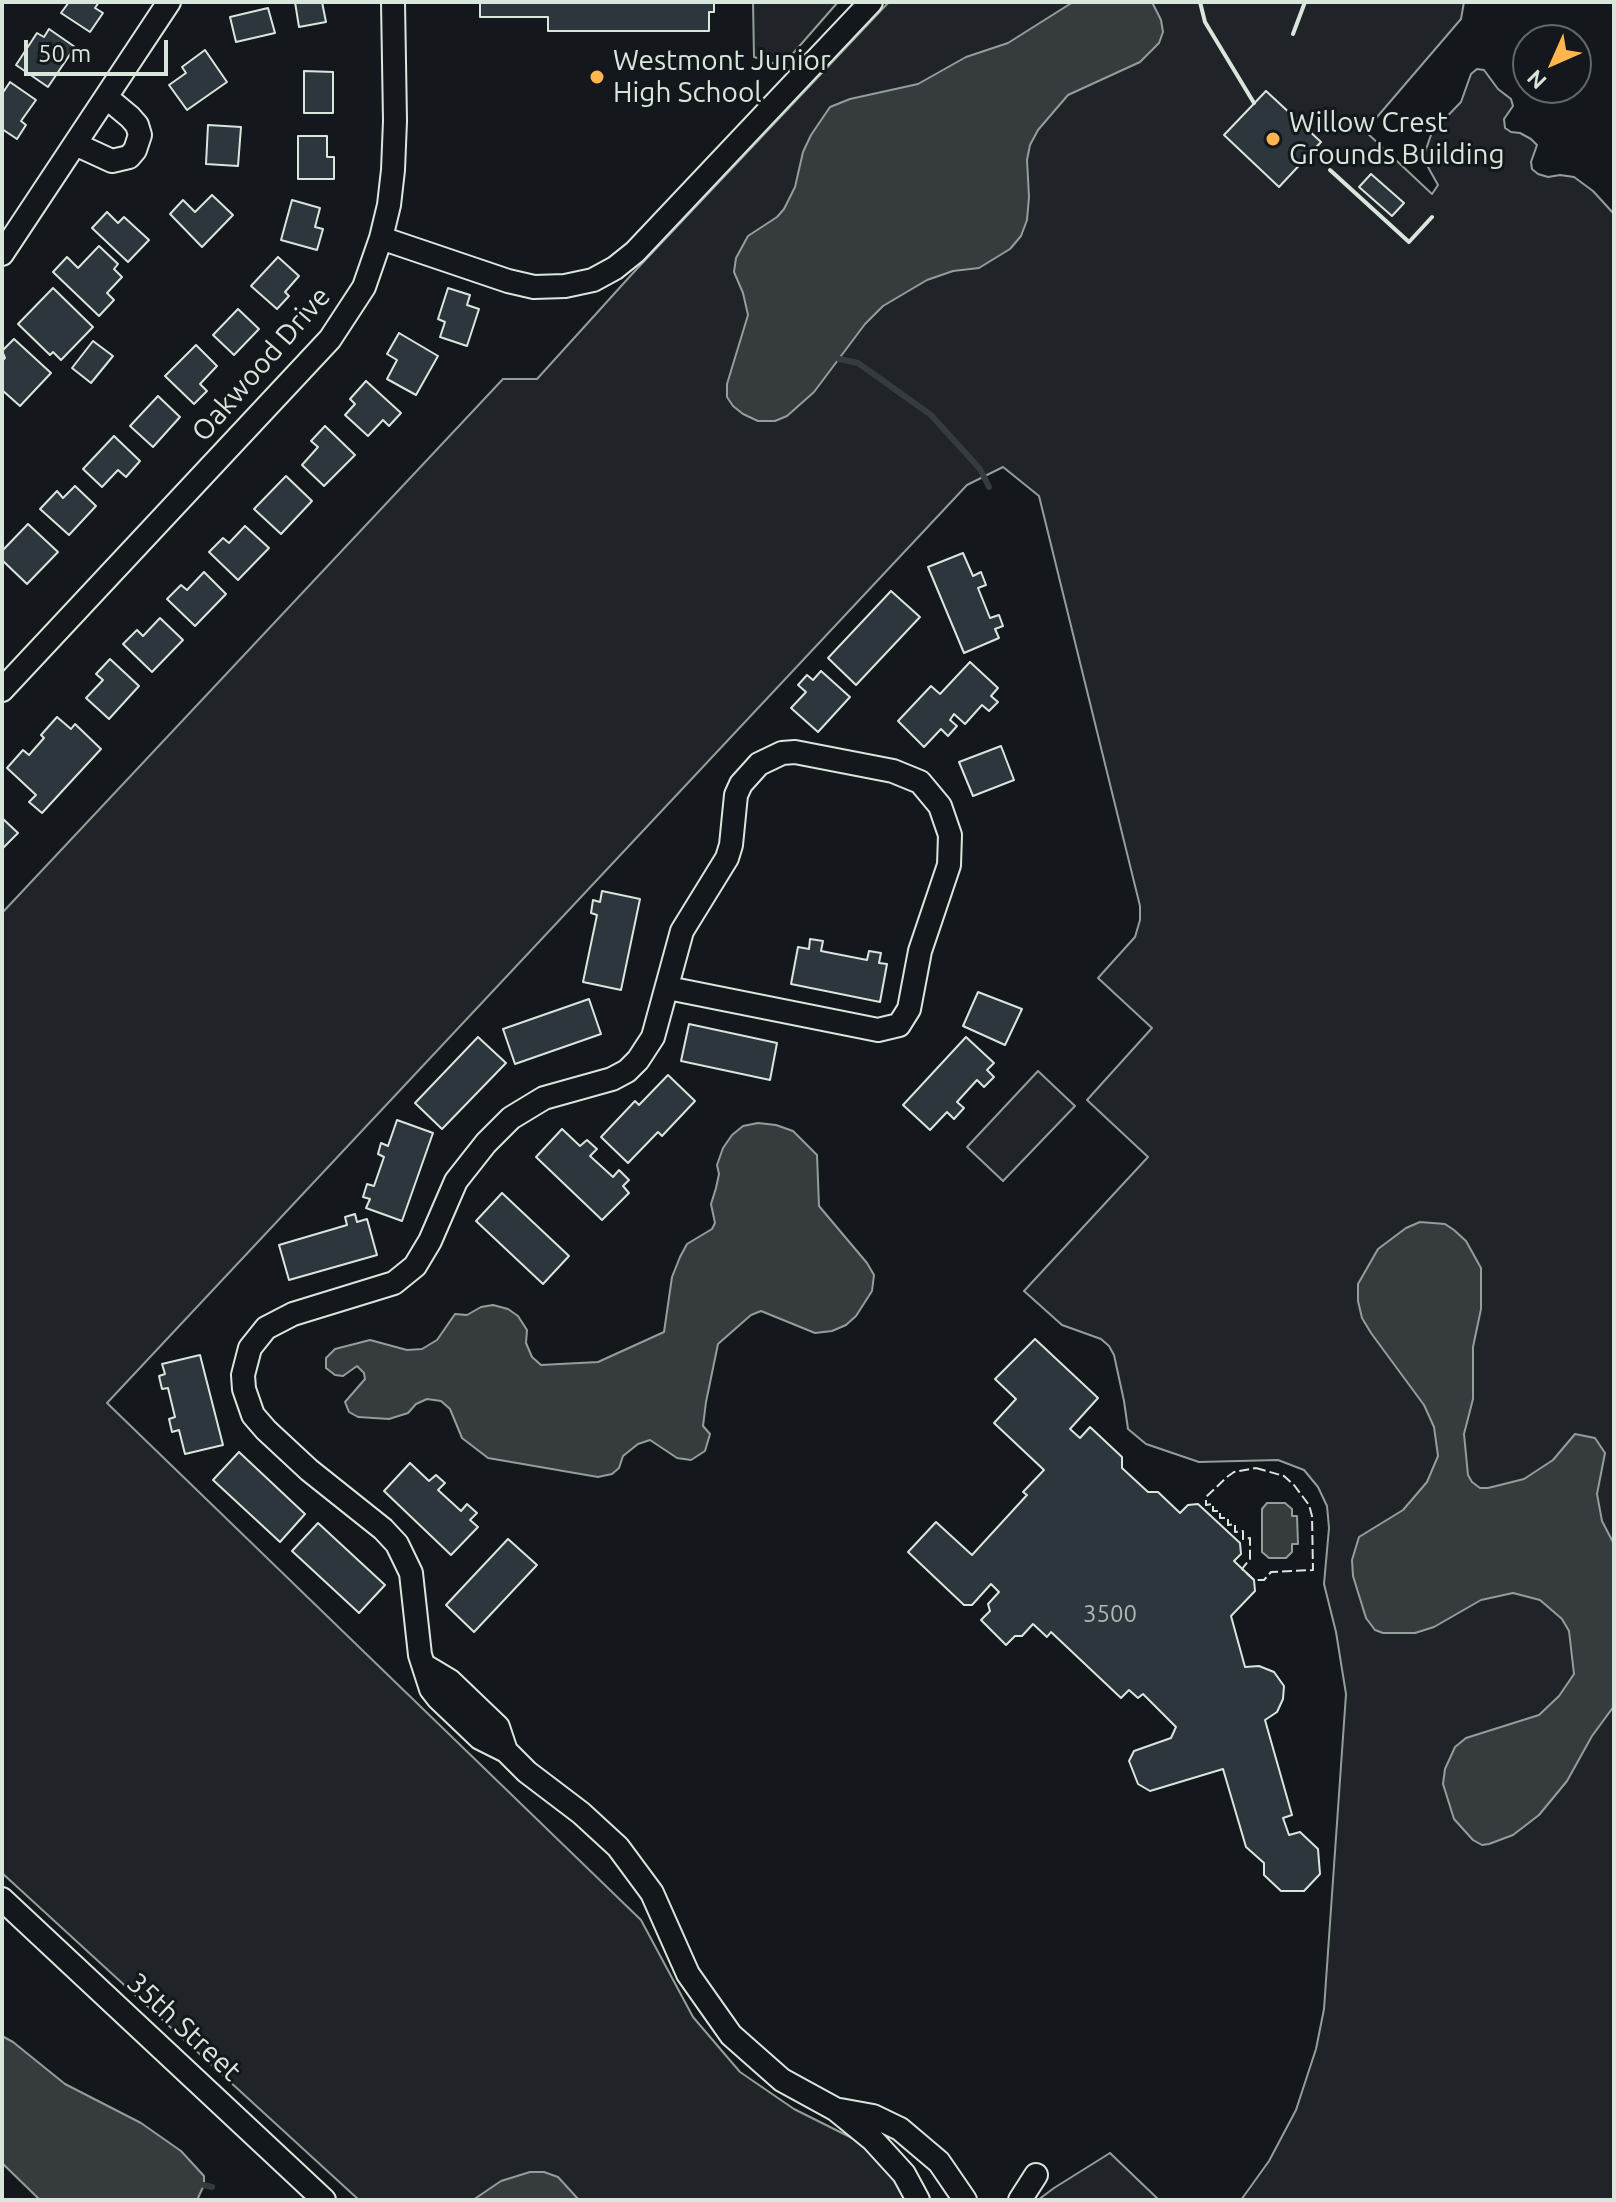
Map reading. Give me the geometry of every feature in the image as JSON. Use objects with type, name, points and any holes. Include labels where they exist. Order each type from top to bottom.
[{"type":"street","points":[[2,254],[169,2]]},
{"type":"street","name":"Oakwood Drive","points":[[2,690],[330,339],[364,287],[381,238],[393,170],[393,2]]},
{"type":"street","points":[[381,238],[534,287],[565,286],[593,280],[635,252],[871,2]]},
{"type":"street","points":[[75,144],[112,161],[129,157],[135,150],[140,135],[137,125],[106,97]]},
{"type":"street","points":[[668,988],[878,1030],[899,1025],[909,1009],[920,951],[949,865],[950,835],[940,806],[920,782],[893,771],[808,753],[782,753],[759,764],[741,784],[736,795],[727,858],[682,931],[668,988],[647,1049],[627,1071],[612,1079],[544,1098],[511,1118],[456,1181],[430,1241],[405,1276],[380,1289],[279,1319],[256,1337],[245,1361],[243,1375],[247,1403],[266,1430],[397,1544],[411,1573],[420,1655],[425,1666],[450,1681],[498,1727],[506,1751],[527,1772],[581,1813],[618,1847],[652,1893],[688,1974],[731,2035],[782,2080],[835,2109],[891,2158],[918,2200]]},
{"type":"street","name":"35th Street","points":[[2,1899],[324,2200]]},
{"type":"street","points":[[835,2109],[873,2116],[900,2129],[939,2162],[965,2200]]},
{"type":"street","points":[[1020,2200],[1036,2175]]},
{"type":"shaded area","points":[[753,2],[838,2],[782,66],[754,57]]},
{"type":"shaded area","points":[[889,2],[1464,2],[1461,19],[1365,131],[1432,194],[1438,185],[1423,158],[1432,132],[1461,102],[1471,74],[1477,69],[1484,70],[1498,89],[1511,99],[1513,106],[1504,119],[1505,128],[1520,133],[1537,145],[1531,162],[1532,169],[1548,177],[1574,177],[1593,191],[1614,214],[1614,2200],[1241,2200],[1269,2161],[1296,2110],[1316,2049],[1324,2009],[1346,1694],[1324,1584],[1329,1528],[1327,1506],[1318,1487],[1304,1470],[1278,1460],[1199,1462],[1146,1444],[1128,1429],[1114,1355],[1109,1346],[1101,1339],[1062,1325],[1024,1291],[1148,1157],[1087,1100],[1152,1028],[1098,978],[1135,937],[1140,906],[1039,496],[1003,467],[967,485],[107,1403],[641,1920],[693,2017],[740,2072],[794,2109],[854,2139],[889,2169],[905,2200],[359,2200],[2,1873],[2,913],[503,379],[537,379]]},
{"type":"shaded area","points":[[1073,2],[1152,2],[1163,32],[1159,43],[1140,62],[1068,95],[1038,130],[1027,160],[1029,197],[1027,220],[1021,236],[1010,249],[979,268],[953,271],[927,280],[883,306],[865,324],[814,392],[787,416],[775,421],[758,421],[733,406],[727,397],[727,384],[748,315],[734,272],[736,258],[748,236],[784,209],[795,187],[803,152],[830,107],[850,99],[918,84],[966,57],[1008,43]]},
{"type":"shaded area","points":[[1038,1071],[1075,1106],[1003,1181],[967,1147]]},
{"type":"shaded area","points":[[758,1123],[793,1131],[817,1155],[819,1206],[867,1263],[874,1275],[872,1291],[856,1316],[832,1331],[815,1333],[761,1311],[751,1315],[718,1344],[703,1426],[710,1434],[705,1451],[691,1460],[677,1458],[650,1440],[638,1444],[623,1456],[619,1468],[612,1474],[598,1477],[488,1458],[462,1438],[450,1409],[441,1401],[427,1399],[416,1404],[408,1413],[389,1419],[358,1417],[349,1412],[345,1402],[365,1379],[364,1373],[357,1366],[343,1376],[335,1375],[326,1368],[326,1358],[335,1349],[370,1340],[407,1350],[422,1349],[437,1340],[455,1314],[467,1315],[481,1307],[493,1305],[518,1316],[527,1330],[526,1343],[532,1357],[541,1365],[598,1362],[664,1332],[672,1277],[680,1257],[687,1244],[712,1229],[715,1223],[711,1204],[723,1148],[743,1126]]},
{"type":"shaded area","points":[[1420,1222],[1445,1224],[1454,1230],[1466,1241],[1481,1268],[1481,1309],[1473,1347],[1473,1399],[1464,1434],[1468,1475],[1472,1482],[1480,1488],[1488,1488],[1524,1479],[1553,1460],[1575,1434],[1595,1438],[1605,1453],[1597,1494],[1602,1521],[1614,1544],[1614,1706],[1592,1736],[1567,1781],[1539,1815],[1513,1835],[1482,1845],[1473,1840],[1454,1819],[1443,1784],[1445,1769],[1455,1747],[1466,1738],[1539,1715],[1559,1696],[1574,1674],[1569,1631],[1562,1619],[1540,1600],[1513,1593],[1481,1600],[1434,1627],[1415,1633],[1383,1633],[1375,1630],[1366,1618],[1353,1576],[1352,1560],[1359,1537],[1403,1510],[1427,1482],[1438,1456],[1434,1427],[1424,1405],[1362,1318],[1358,1284],[1378,1249],[1406,1228]]},
{"type":"shaded area","points":[[1267,1503],[1285,1503],[1292,1509],[1292,1516],[1297,1516],[1298,1544],[1292,1544],[1292,1552],[1286,1558],[1269,1558],[1262,1552],[1262,1509]]},
{"type":"shaded area","points":[[2,2036],[65,2084],[141,2123],[181,2151],[204,2176],[204,2185],[197,2200],[40,2200],[2,2163]]},
{"type":"shaded area","points":[[1110,2153],[1159,2200],[1038,2200],[1054,2188]]},
{"type":"shaded area","points":[[530,2172],[544,2172],[558,2177],[579,2200],[473,2200],[501,2181]]},
{"type":"building","points":[[69,2],[99,2],[95,8],[103,13],[90,32],[61,13]]},
{"type":"building","points":[[295,2],[322,2],[326,22],[299,27]]},
{"type":"building","points":[[480,2],[714,2],[714,12],[709,12],[709,31],[548,31],[548,17],[480,17]]},
{"type":"building","points":[[268,8],[275,33],[236,42],[230,17]]},
{"type":"building","points":[[49,29],[75,47],[48,87],[16,65],[37,33],[44,37]]},
{"type":"building","points":[[205,50],[227,82],[187,110],[169,85],[186,73],[182,67]]},
{"type":"building","points":[[304,71],[333,72],[333,113],[304,113]]},
{"type":"building","points":[[10,82],[36,100],[21,121],[26,125],[17,139],[2,129],[2,94]]},
{"type":"building","name":"Willow Crest Grounds Building","points":[[1266,91],[1321,142],[1279,187],[1224,135]]},
{"type":"building","points":[[208,125],[241,127],[238,166],[206,164]]},
{"type":"building","points":[[298,136],[327,136],[327,157],[334,157],[334,179],[298,179]]},
{"type":"building","points":[[1371,174],[1404,203],[1392,216],[1359,187]]},
{"type":"building","points":[[212,195],[233,215],[202,247],[170,214],[183,200],[195,212]]},
{"type":"building","points":[[292,200],[320,208],[315,227],[323,229],[317,250],[281,240]]},
{"type":"building","points":[[107,212],[118,223],[124,217],[149,240],[128,262],[92,228]]},
{"type":"building","points":[[99,246],[118,264],[114,269],[122,277],[107,293],[114,300],[99,316],[53,272],[67,257],[78,268]]},
{"type":"building","points":[[278,257],[299,276],[285,292],[289,296],[277,309],[251,286]]},
{"type":"building","points":[[53,288],[93,327],[61,360],[53,352],[50,355],[18,324]]},
{"type":"building","points":[[448,288],[470,295],[467,305],[479,309],[467,346],[440,337],[445,322],[438,319]]},
{"type":"building","points":[[238,309],[259,329],[234,355],[213,335]]},
{"type":"building","points":[[399,333],[438,356],[416,395],[387,379],[397,360],[387,354]]},
{"type":"building","points":[[14,339],[51,373],[20,406],[2,390],[2,361],[5,358],[2,351]]},
{"type":"building","points":[[93,341],[113,356],[91,383],[72,368]]},
{"type":"building","points":[[196,345],[217,366],[200,384],[207,391],[194,404],[165,376]]},
{"type":"building","points":[[366,381],[401,413],[389,426],[383,420],[368,436],[345,415],[355,404],[350,399]]},
{"type":"building","points":[[158,396],[180,417],[153,447],[130,426]]},
{"type":"building","points":[[325,426],[355,455],[324,486],[302,465],[318,447],[311,441]]},
{"type":"building","points":[[114,436],[140,461],[126,477],[118,470],[102,487],[83,469]]},
{"type":"building","points":[[286,476],[312,501],[281,534],[254,509]]},
{"type":"building","points":[[75,486],[96,506],[69,535],[40,509],[57,491],[63,498]]},
{"type":"building","points":[[28,524],[58,552],[27,584],[2,560],[2,551]]},
{"type":"building","points":[[245,526],[269,548],[238,580],[209,552],[223,538],[229,543]]},
{"type":"building","points":[[963,553],[973,576],[981,572],[986,585],[978,588],[990,618],[999,615],[1003,626],[995,629],[999,638],[964,653],[928,567]]},
{"type":"building","points":[[204,572],[226,594],[195,626],[167,599],[181,585],[187,590]]},
{"type":"building","points":[[891,591],[920,617],[856,685],[828,658]]},
{"type":"building","points":[[160,618],[183,640],[152,672],[123,644],[137,630],[143,636]]},
{"type":"building","points":[[110,659],[139,686],[109,719],[86,698],[103,680],[96,674]]},
{"type":"building","points":[[970,662],[998,688],[991,696],[998,702],[989,711],[982,705],[965,724],[954,714],[950,720],[957,726],[948,736],[941,729],[924,747],[898,721],[931,686],[940,694]]},
{"type":"building","points":[[821,671],[850,697],[818,732],[791,708],[806,692],[798,685],[807,675],[813,680]]},
{"type":"building","points":[[57,717],[71,729],[75,724],[101,749],[42,813],[29,802],[36,795],[7,768],[23,750],[29,755]]},
{"type":"building","points":[[1001,746],[1014,780],[973,796],[959,762]]},
{"type":"building","points":[[2,818],[18,833],[2,849]]},
{"type":"building","points":[[602,891],[640,899],[621,990],[583,982],[597,915],[591,913],[593,900],[600,902]]},
{"type":"building","points":[[810,939],[823,941],[821,951],[867,960],[869,951],[881,953],[879,963],[887,964],[880,1002],[791,984],[798,947],[809,949]]},
{"type":"building","points":[[978,992],[1022,1009],[1005,1045],[963,1026]]},
{"type":"building","points":[[589,999],[601,1034],[515,1064],[503,1029]]},
{"type":"building","points":[[689,1024],[777,1043],[770,1080],[681,1061]]},
{"type":"building","points":[[478,1037],[506,1063],[442,1129],[415,1103]]},
{"type":"building","points":[[966,1037],[994,1063],[987,1070],[994,1077],[984,1087],[977,1080],[957,1102],[964,1108],[954,1119],[947,1112],[930,1130],[903,1105]]},
{"type":"building","points":[[668,1075],[695,1101],[662,1136],[658,1132],[628,1163],[601,1137],[635,1101],[639,1105]]},
{"type":"building","points":[[397,1120],[433,1133],[402,1221],[366,1208],[370,1199],[363,1197],[367,1184],[374,1186],[384,1157],[378,1154],[381,1143],[388,1146]]},
{"type":"building","points":[[562,1129],[580,1146],[587,1140],[597,1149],[590,1156],[613,1177],[619,1170],[629,1180],[623,1186],[629,1193],[602,1220],[536,1157]]},
{"type":"building","points":[[502,1193],[569,1256],[543,1284],[476,1221]]},
{"type":"building","points":[[355,1214],[357,1222],[367,1219],[377,1255],[289,1280],[279,1245],[347,1225],[345,1217]]},
{"type":"building","points":[[1035,1339],[1098,1398],[1070,1429],[1080,1438],[1090,1427],[1122,1457],[1122,1468],[1148,1492],[1158,1492],[1180,1513],[1188,1505],[1198,1504],[1240,1543],[1241,1554],[1234,1561],[1254,1580],[1255,1591],[1231,1616],[1245,1667],[1259,1666],[1274,1672],[1284,1686],[1283,1699],[1277,1712],[1265,1720],[1292,1815],[1283,1818],[1289,1835],[1300,1832],[1318,1849],[1320,1874],[1304,1891],[1281,1891],[1264,1875],[1264,1863],[1246,1847],[1223,1769],[1150,1791],[1138,1784],[1129,1761],[1134,1751],[1171,1738],[1176,1727],[1143,1694],[1138,1698],[1129,1690],[1121,1698],[1051,1632],[1047,1637],[1033,1624],[1022,1636],[1015,1636],[1006,1645],[981,1620],[990,1611],[988,1604],[999,1592],[991,1584],[972,1605],[964,1605],[908,1552],[936,1522],[972,1555],[1027,1495],[1023,1492],[1044,1470],[994,1423],[1016,1399],[995,1379]]},
{"type":"building","points":[[200,1355],[223,1445],[185,1454],[179,1430],[172,1432],[169,1419],[175,1417],[168,1388],[162,1389],[159,1376],[165,1374],[162,1364]]},
{"type":"building","points":[[239,1452],[305,1514],[280,1542],[213,1480]]},
{"type":"building","points":[[410,1463],[429,1481],[436,1475],[445,1483],[438,1490],[461,1511],[467,1504],[477,1513],[470,1520],[478,1527],[451,1555],[384,1491]]},
{"type":"building","points":[[318,1523],[385,1585],[359,1613],[292,1551]]},
{"type":"building","points":[[508,1539],[537,1565],[474,1632],[446,1605]]},
{"type":"waterway","points":[[839,359],[858,363],[931,415],[980,469],[989,487]]},
{"type":"waterway","points":[[204,2185],[212,2187]]},
{"type":"fence","points":[[1256,1468],[1284,1476],[1309,1505],[1313,1570],[1271,1572],[1264,1580],[1254,1580],[1242,1569],[1250,1559],[1250,1538],[1243,1539],[1243,1531],[1235,1532],[1235,1524],[1228,1525],[1228,1518],[1220,1518],[1220,1511],[1213,1511],[1213,1504],[1206,1505],[1206,1497],[1227,1477],[1234,1472],[1256,1468]]},
{"type":"wall","points":[[1200,2],[1205,22],[1254,103]]},
{"type":"wall","points":[[1293,34],[1305,2]]},
{"type":"wall","points":[[1330,170],[1409,242],[1432,217]]},
{"type":"place","name":"Westmont Junior High School","points":[[597,77]]},
{"type":"place","name":"Willow Crest Grounds Building","points":[[1273,139]]}]
